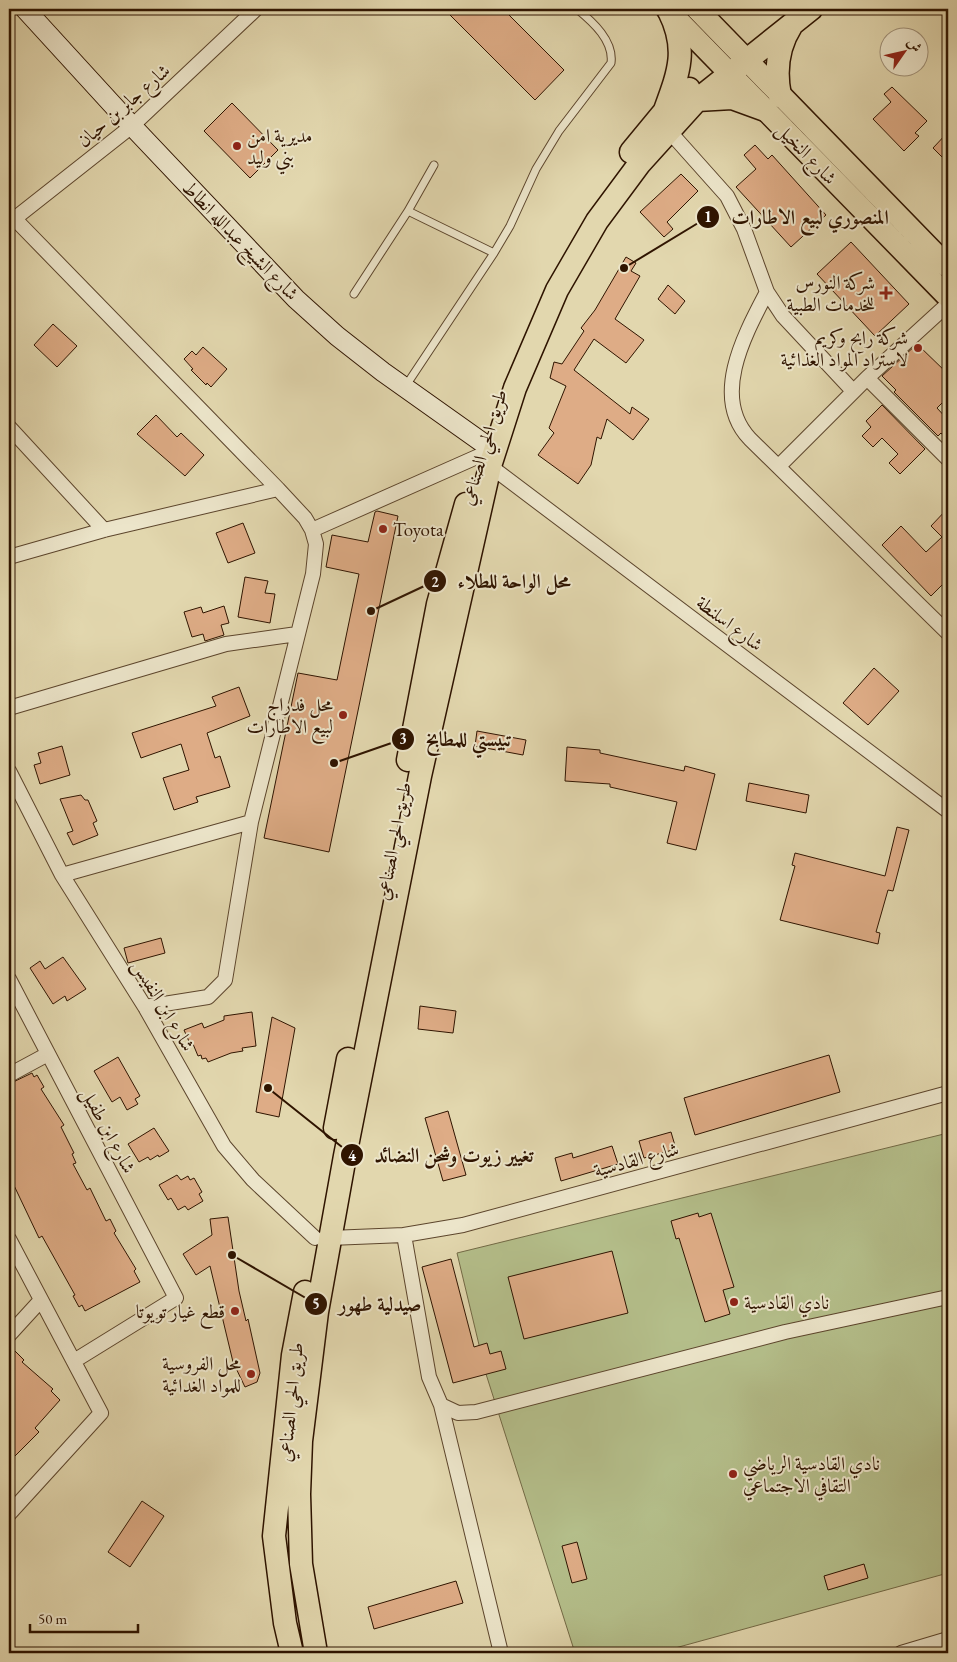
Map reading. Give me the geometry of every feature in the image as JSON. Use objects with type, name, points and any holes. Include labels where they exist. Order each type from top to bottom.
[{"type":"highway","points":[[732,60],[791,16],[810,9]]},
{"type":"highway","points":[[666,122],[679,71],[681,54],[677,28],[668,10]]},
{"type":"highway","points":[[697,100],[732,98],[773,103],[778,84],[778,58],[791,16]]},
{"type":"highway","name":"طريق الحي الصناعي","points":[[666,122],[697,100],[732,60]]},
{"type":"highway","name":"طريق الحي الصناعي","points":[[316,1653],[301,1564],[301,1441],[317,1312],[322,1238],[341,1095],[390,863],[438,604],[484,455],[502,384],[544,287],[584,218],[624,161],[732,60]]},
{"type":"highway","name":"طريق الحي الصناعي","points":[[292,1653],[284,1623],[274,1536],[293,1355],[322,1238]]},
{"type":"main road","name":"شارع الشيخ عبدالله انطاط","points":[[25,9],[132,126],[296,299],[337,336],[405,388],[484,455]]},
{"type":"main road","name":"شارع النخيل","points":[[696,9],[732,60]]},
{"type":"main road","name":"شارع النخيل","points":[[668,10],[732,60],[948,297]]},
{"type":"main road","name":"شارع النخيل","points":[[773,103],[948,267]]},
{"type":"street","name":"شارع جابر بن حيان","points":[[10,218],[132,126],[256,9]]},
{"type":"street","points":[[666,122],[727,196],[744,229],[768,292],[783,316],[853,391]]},
{"type":"street","points":[[10,218],[278,489],[305,518],[312,530],[316,544],[312,574],[251,822],[225,980],[208,997],[145,1007]]},
{"type":"street","points":[[768,292],[750,324],[734,374],[732,399],[736,421],[742,431],[948,633]]},
{"type":"street","points":[[779,466],[853,391],[948,304]]},
{"type":"street","points":[[867,378],[948,459]]},
{"type":"street","points":[[9,427],[104,530]]},
{"type":"street","points":[[312,530],[484,455]]},
{"type":"street","name":"شارع اسلنطة","points":[[484,455],[945,803]]},
{"type":"street","points":[[9,557],[104,530],[278,489]]},
{"type":"street","points":[[9,708],[226,644],[297,634]]},
{"type":"street","name":"شارع ابن النفيس","points":[[9,771],[62,875],[145,1007],[224,1146],[253,1180],[322,1238]]},
{"type":"street","points":[[62,875],[251,822]]},
{"type":"street","name":"شارع ابن طفيل","points":[[9,979],[176,1298],[74,1362]]},
{"type":"street","points":[[9,1075],[48,1054]]},
{"type":"street","name":"شارع القادسية","points":[[322,1238],[404,1235],[463,1225],[948,1093]]},
{"type":"street","points":[[404,1235],[429,1377],[441,1405],[501,1653]]},
{"type":"street","points":[[9,1514],[102,1412],[10,1247]]},
{"type":"street","points":[[441,1405],[458,1413],[476,1412],[785,1332],[948,1297]]},
{"type":"street","points":[[9,1335],[41,1300]]},
{"type":"street","points":[[901,1653],[931,1649],[948,1639]]},
{"type":"lane","points":[[405,388],[494,253],[552,143],[611,62],[611,50],[608,44],[595,25],[578,9]]},
{"type":"lane","points":[[354,294],[408,211],[434,165]]},
{"type":"lane","points":[[408,211],[494,253]]},
{"type":"green space","name":"نادي القادسية الرياضي التقافي الاجتماعي","points":[[948,1133],[948,1573],[657,1653],[575,1653],[486,1374],[457,1253]]},
{"type":"building","points":[[444,9],[503,9],[564,70],[535,100]]},
{"type":"building","points":[[892,87],[927,121],[915,133],[919,136],[904,151],[873,119],[891,102],[884,94]]},
{"type":"building","points":[[232,103],[278,150],[250,178],[204,131]]},
{"type":"building","points":[[948,132],[948,163],[933,148]]},
{"type":"building","points":[[755,145],[768,159],[772,155],[826,215],[791,247],[736,187],[756,169],[744,155]]},
{"type":"building","points":[[681,174],[698,191],[667,222],[673,229],[664,237],[640,212]]},
{"type":"building","points":[[851,242],[909,304],[875,336],[817,274]]},
{"type":"building","points":[[626,257],[636,263],[631,271],[640,276],[615,319],[644,340],[626,363],[594,339],[574,370],[630,414],[632,407],[649,419],[633,440],[607,419],[601,439],[597,437],[591,465],[578,484],[538,455],[554,433],[549,428],[566,386],[550,378],[554,362],[562,364],[584,331],[581,328],[595,310]]},
{"type":"building","points":[[668,285],[685,301],[675,314],[658,299]]},
{"type":"building","points":[[53,324],[77,346],[57,367],[34,345]]},
{"type":"building","points":[[917,344],[948,374],[948,397],[937,408],[948,420],[948,441],[941,433],[938,436],[894,392],[896,390],[882,376]]},
{"type":"building","points":[[203,347],[227,369],[211,387],[207,383],[206,385],[191,370],[193,369],[184,359],[192,351],[196,355]]},
{"type":"building","points":[[882,405],[925,449],[900,474],[889,463],[898,454],[882,438],[873,447],[862,436],[871,427],[866,421]]},
{"type":"building","points":[[156,415],[177,437],[181,433],[204,455],[185,476],[137,434]]},
{"type":"building","points":[[948,508],[948,579],[931,596],[882,545],[901,526],[926,552],[942,537],[931,526]]},
{"type":"building","points":[[375,512],[398,516],[329,852],[264,838],[298,673],[337,680],[359,574],[326,567],[332,535],[368,542]]},
{"type":"building","points":[[243,523],[255,553],[228,563],[216,533]]},
{"type":"building","points":[[245,577],[268,581],[265,593],[275,594],[270,623],[238,617]]},
{"type":"building","points":[[224,606],[229,623],[221,625],[224,635],[205,641],[203,634],[192,637],[184,612],[201,607],[203,613]]},
{"type":"building","points":[[874,668],[899,691],[868,725],[843,703]]},
{"type":"building","points":[[239,687],[250,716],[207,733],[215,758],[220,756],[230,787],[196,797],[198,802],[174,810],[163,778],[189,770],[181,744],[141,758],[132,733],[216,706],[212,697]]},
{"type":"building","points":[[477,731],[526,740],[523,755],[475,746]]},
{"type":"building","points":[[62,746],[70,775],[40,784],[34,765],[41,763],[38,753]]},
{"type":"building","points":[[567,747],[600,750],[600,753],[684,771],[685,766],[715,774],[696,850],[667,843],[677,802],[610,787],[610,784],[565,781]]},
{"type":"building","points":[[749,783],[809,795],[806,813],[746,801]]},
{"type":"building","points":[[81,795],[85,800],[88,800],[97,821],[93,823],[98,835],[73,845],[67,833],[73,831],[60,799]]},
{"type":"building","points":[[897,827],[909,830],[893,891],[888,890],[876,932],[880,933],[878,944],[780,920],[795,866],[792,865],[795,853],[885,876]]},
{"type":"building","points":[[161,938],[165,953],[128,963],[124,948]]},
{"type":"building","points":[[63,957],[86,989],[67,1001],[65,996],[53,1004],[30,968],[40,961],[45,969]]},
{"type":"building","points":[[420,1006],[456,1011],[453,1033],[418,1029]]},
{"type":"building","points":[[252,1012],[256,1046],[242,1048],[243,1051],[231,1053],[208,1062],[206,1058],[202,1059],[201,1055],[198,1056],[184,1030],[202,1023],[204,1028],[224,1020],[224,1016]]},
{"type":"building","points":[[272,1017],[295,1028],[279,1117],[256,1112]]},
{"type":"building","points":[[829,1055],[840,1092],[695,1135],[684,1098]]},
{"type":"building","points":[[118,1057],[140,1096],[135,1099],[138,1104],[127,1110],[120,1097],[112,1102],[94,1071]]},
{"type":"building","points":[[32,1073],[34,1077],[37,1075],[44,1087],[41,1089],[64,1125],[61,1127],[74,1153],[72,1154],[76,1163],[73,1164],[87,1190],[90,1188],[106,1221],[110,1219],[116,1231],[114,1233],[136,1269],[134,1271],[140,1282],[85,1311],[82,1305],[79,1307],[73,1296],[75,1295],[42,1236],[39,1238],[9,1175],[9,1084]]},
{"type":"building","points":[[448,1111],[466,1175],[443,1181],[425,1118]]},
{"type":"building","points":[[154,1128],[169,1151],[159,1157],[158,1155],[150,1160],[148,1157],[139,1162],[128,1144]]},
{"type":"building","points":[[671,1132],[676,1149],[644,1158],[639,1141]]},
{"type":"building","points":[[612,1146],[618,1164],[561,1181],[555,1158],[572,1153],[573,1158]]},
{"type":"building","points":[[177,1175],[181,1180],[188,1176],[190,1180],[194,1178],[202,1192],[199,1194],[203,1201],[188,1210],[185,1206],[178,1210],[171,1198],[168,1200],[159,1185]]},
{"type":"building","points":[[698,1213],[699,1217],[711,1213],[734,1287],[723,1290],[730,1314],[705,1322],[679,1238],[676,1239],[671,1221]]},
{"type":"building","points":[[228,1217],[239,1291],[246,1321],[248,1319],[260,1373],[257,1382],[245,1387],[233,1362],[210,1266],[196,1275],[183,1254],[212,1235],[210,1219]]},
{"type":"building","points":[[612,1251],[628,1313],[524,1339],[508,1277]]},
{"type":"building","points":[[451,1259],[474,1347],[487,1343],[490,1354],[501,1351],[506,1369],[453,1383],[422,1267]]},
{"type":"building","points":[[14,1350],[24,1360],[22,1362],[53,1389],[51,1391],[60,1400],[35,1428],[39,1432],[9,1462],[9,1356]]},
{"type":"building","points":[[142,1501],[164,1516],[130,1567],[108,1552]]},
{"type":"building","points":[[577,1542],[587,1579],[572,1583],[562,1546]]},
{"type":"building","points":[[864,1564],[868,1578],[828,1590],[824,1576]]},
{"type":"building","points":[[456,1581],[463,1603],[374,1629],[368,1607]]},
{"type":"place","name":"مديرية امن بني وليد","points":[[237,146]]},
{"type":"place","name":"المنصوري لبيع الاطارات","points":[[624,268]]},
{"type":"place","name":"شركة النورس للخدمات الطبية","points":[[886,293]]},
{"type":"place","name":"شركة رابح وكريم لاستراد المواد الغذائية","points":[[918,348]]},
{"type":"place","name":"Toyota","points":[[383,529]]},
{"type":"place","name":"محل الواحة للطلاء","points":[[371,611]]},
{"type":"place","name":"محل فدراج لبيع الاطارات","points":[[343,715]]},
{"type":"place","name":"تبيستي للمطابخ","points":[[334,763]]},
{"type":"place","name":"تغيير زيوت وشحن النضائد","points":[[268,1088]]},
{"type":"place","name":"صيدلية طهور","points":[[232,1255]]},
{"type":"place","name":"نادي القادسية","points":[[734,1302]]},
{"type":"place","name":"قطع غيار تويوتا","points":[[235,1311]]},
{"type":"place","name":"محل الفروسية للمواد الغدائية","points":[[251,1374]]},
{"type":"place","name":"نادي القادسية الرياضي التقافي الاجتماعي","points":[[733,1474]]}]
